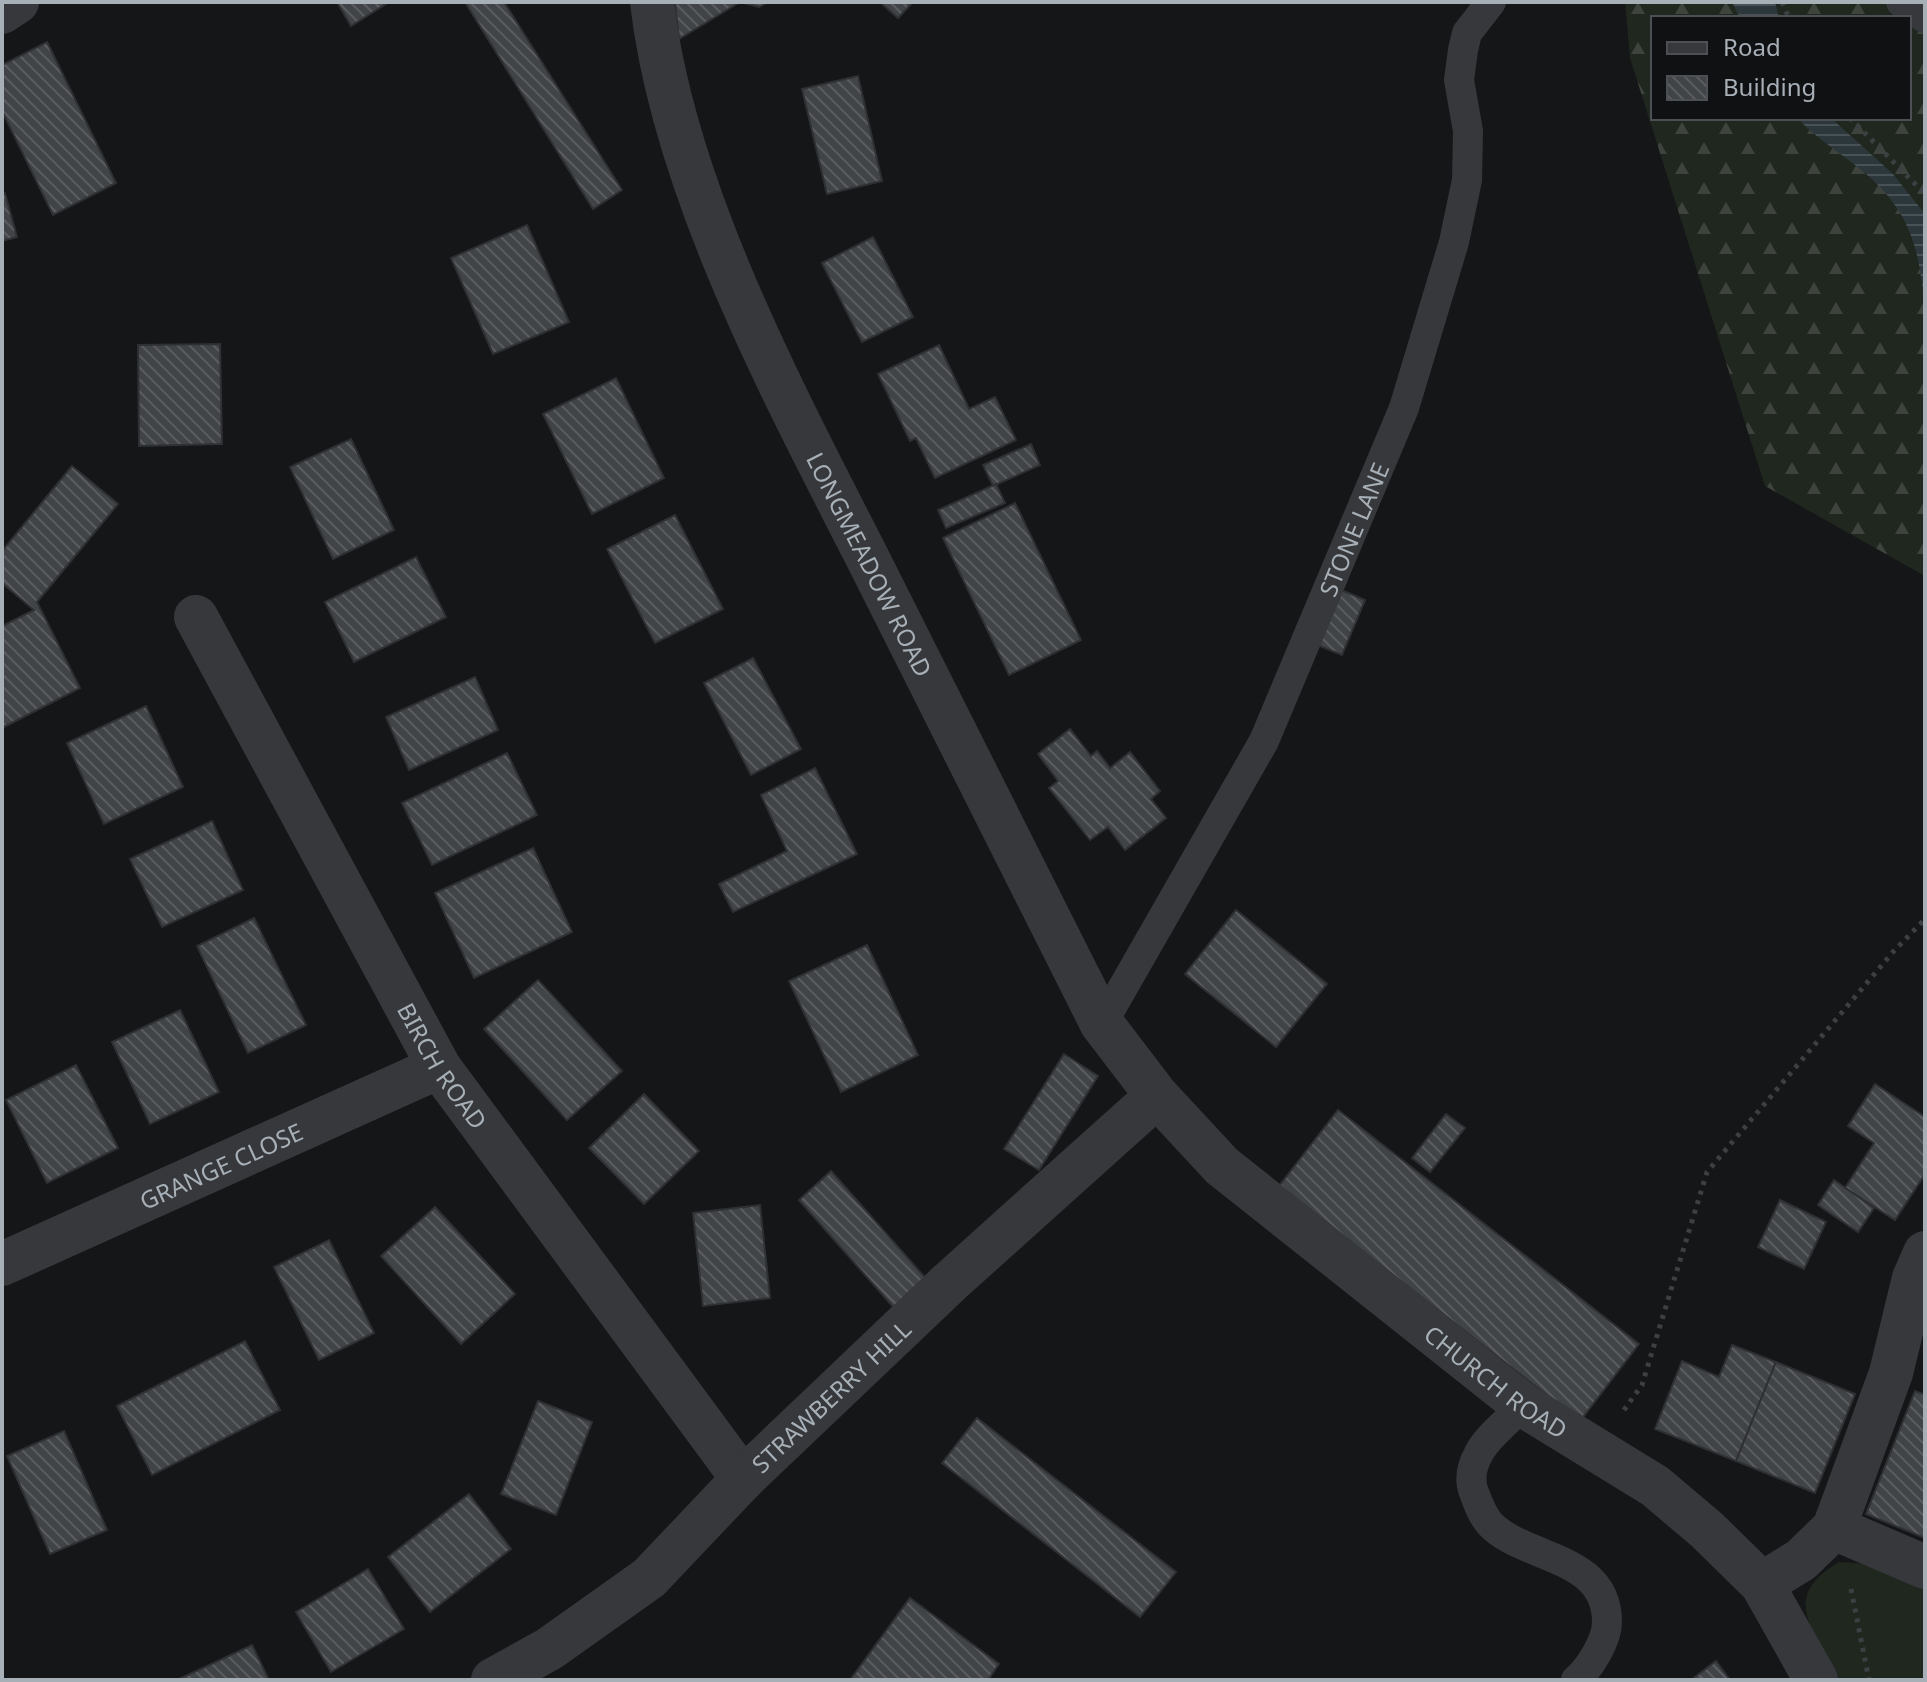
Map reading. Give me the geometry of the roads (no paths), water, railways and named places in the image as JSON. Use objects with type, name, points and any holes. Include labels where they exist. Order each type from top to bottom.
[{"type":"street","points":[[2,12],[17,2]]},
{"type":"street","name":"LONGMEADOW ROAD","points":[[652,2],[659,62],[706,209],[778,382],[1102,1024],[1157,1096]]},
{"type":"street","name":"BIRCH ROAD","points":[[196,617],[439,1067],[743,1479]]},
{"type":"street","name":"GRANGE CLOSE","points":[[2,1264],[439,1067]]},
{"type":"street","name":"CHURCH ROAD","points":[[1157,1096],[1222,1166],[1523,1405],[1655,1486],[1707,1530],[1762,1584],[1797,1640],[1816,1680]]},
{"type":"street","name":"STRAWBERRY HILL","points":[[511,1676],[649,1578],[743,1479],[950,1282],[1157,1096]]},
{"type":"street","points":[[1762,1584],[1828,1535],[1891,1373],[1914,1278],[1925,1253]]},
{"type":"street","points":[[1828,1535],[1925,1567]]},
{"type":"lane","name":"STONE LANE","points":[[1102,1024],[1264,741],[1404,408],[1454,242],[1467,180],[1468,131],[1459,80],[1463,50],[1467,33],[1491,2]]},
{"type":"lane","points":[[1901,2],[1925,18]]},
{"type":"lane","points":[[1523,1405],[1478,1453],[1470,1483],[1480,1509],[1493,1527],[1563,1561],[1596,1584],[1606,1599],[1607,1626],[1598,1649],[1576,1680]]}]
